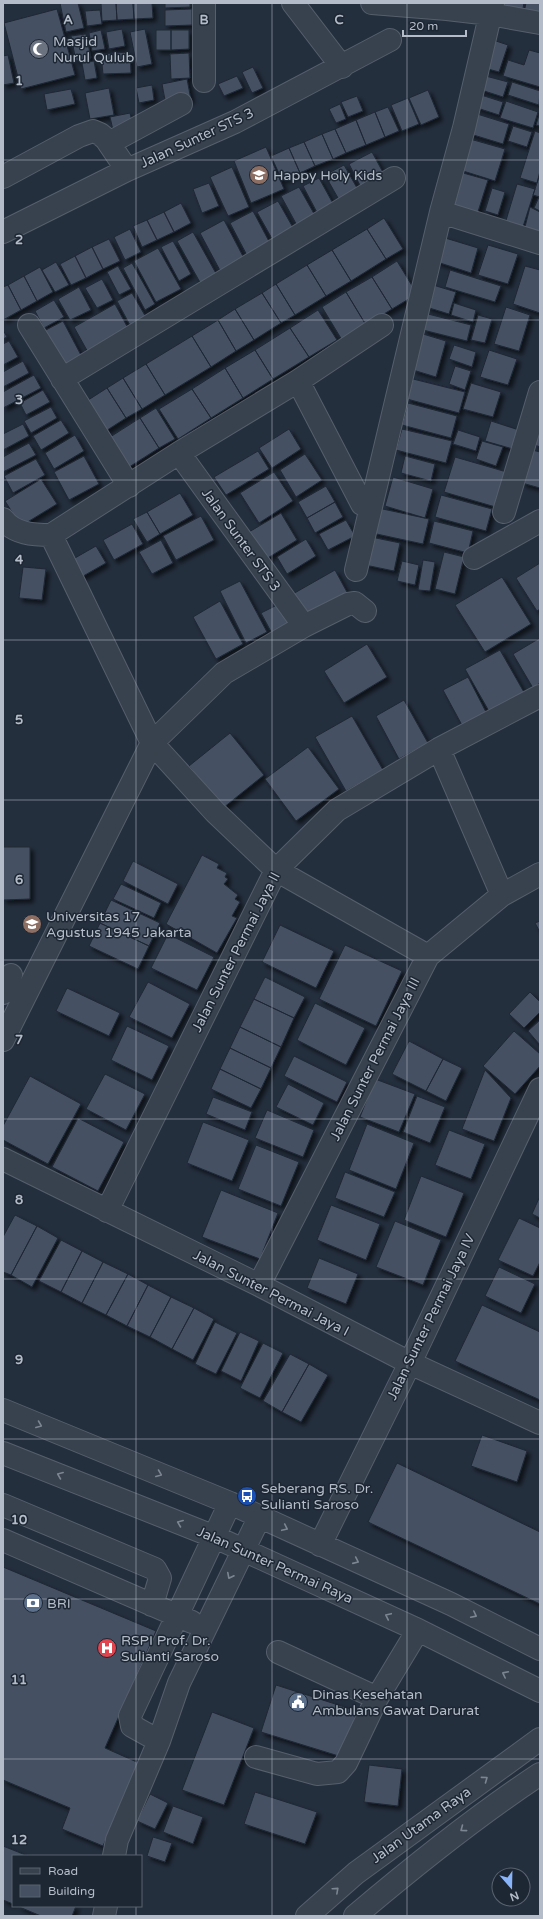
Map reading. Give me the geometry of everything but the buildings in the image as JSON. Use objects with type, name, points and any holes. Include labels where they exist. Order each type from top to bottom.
[{"type":"street","points":[[204,3],[204,81]]},
{"type":"street","points":[[293,3],[342,67]]},
{"type":"street","points":[[372,3],[491,9],[540,23]]},
{"type":"street","points":[[356,570],[441,212],[464,128],[491,9]]},
{"type":"street","name":"Jalan Sunter STS 3","points":[[3,232],[127,170],[235,122],[342,67],[390,40]]},
{"type":"street","points":[[109,143],[181,104]]},
{"type":"street","points":[[3,177],[87,132],[93,131],[100,134],[109,143],[127,170]]},
{"type":"street","points":[[62,379],[394,178]]},
{"type":"street","points":[[441,212],[540,243]]},
{"type":"street","points":[[29,325],[129,486]]},
{"type":"street","points":[[3,519],[21,532],[34,535],[51,535],[179,453],[298,381],[382,326]]},
{"type":"street","points":[[298,381],[362,504]]},
{"type":"street","points":[[504,512],[540,392]]},
{"type":"street","name":"Jalan Sunter STS 3","points":[[179,453],[304,626]]},
{"type":"street","points":[[474,558],[540,521]]},
{"type":"street","points":[[51,535],[152,743],[215,812],[276,870],[428,956]]},
{"type":"street","points":[[3,1040],[152,743],[224,673],[304,626],[348,604],[355,603],[365,611]]},
{"type":"street","name":"Jalan Sunter Permai Jaya II","points":[[107,1212],[276,870],[337,810],[439,750],[540,696]]},
{"type":"street","points":[[439,750],[502,895]]},
{"type":"street","name":"Jalan Sunter Permai Jaya III","points":[[259,1286],[428,956],[502,895],[540,874]]},
{"type":"street","name":"Jalan Sunter Permai Jaya IV","points":[[320,1545],[410,1364],[540,1088]]},
{"type":"street","name":"Jalan Sunter Permai Jaya I","points":[[3,1159],[107,1212],[259,1286],[410,1364],[540,1423]]},
{"type":"street","points":[[3,1410],[260,1516],[320,1545],[451,1604],[540,1649]]},
{"type":"street","name":"Jalan Sunter Permai Raya","points":[[3,1453],[215,1537],[418,1630],[540,1691]]},
{"type":"street","points":[[159,1741],[132,1726],[130,1716],[230,1503]]},
{"type":"street","points":[[3,1504],[155,1569],[160,1578],[152,1605]]},
{"type":"street","points":[[114,1855],[117,1840],[159,1741],[179,1683],[260,1516]]},
{"type":"street","points":[[3,1540],[206,1628]]},
{"type":"street","points":[[256,1757],[317,1774],[338,1772],[346,1763],[377,1698],[418,1630]]},
{"type":"street","points":[[278,1652],[377,1698]]},
{"type":"street","points":[[152,1671],[179,1683]]},
{"type":"street","name":"Jalan Utama Raya","points":[[307,1916],[356,1873],[540,1739]]},
{"type":"street","name":"Jalan Utama Raya","points":[[354,1916],[410,1870],[508,1795],[540,1774]]},
{"type":"place","name":"Masjid Nurul Qulub","points":[[39,49]]},
{"type":"place","name":"Happy Holy Kids","points":[[259,175]]},
{"type":"place","name":"Universitas 17 Agustus 1945 Jakarta","points":[[32,924]]},
{"type":"place","name":"Seberang RS. Dr. Sulianti Saroso","points":[[247,1496]]},
{"type":"place","name":"BRI","points":[[33,1603]]},
{"type":"place","name":"RSPI Prof. Dr. Sulianti Saroso","points":[[107,1648]]},
{"type":"place","name":"Dinas Kesehatan Ambulans Gawat Darurat","points":[[298,1702]]}]
